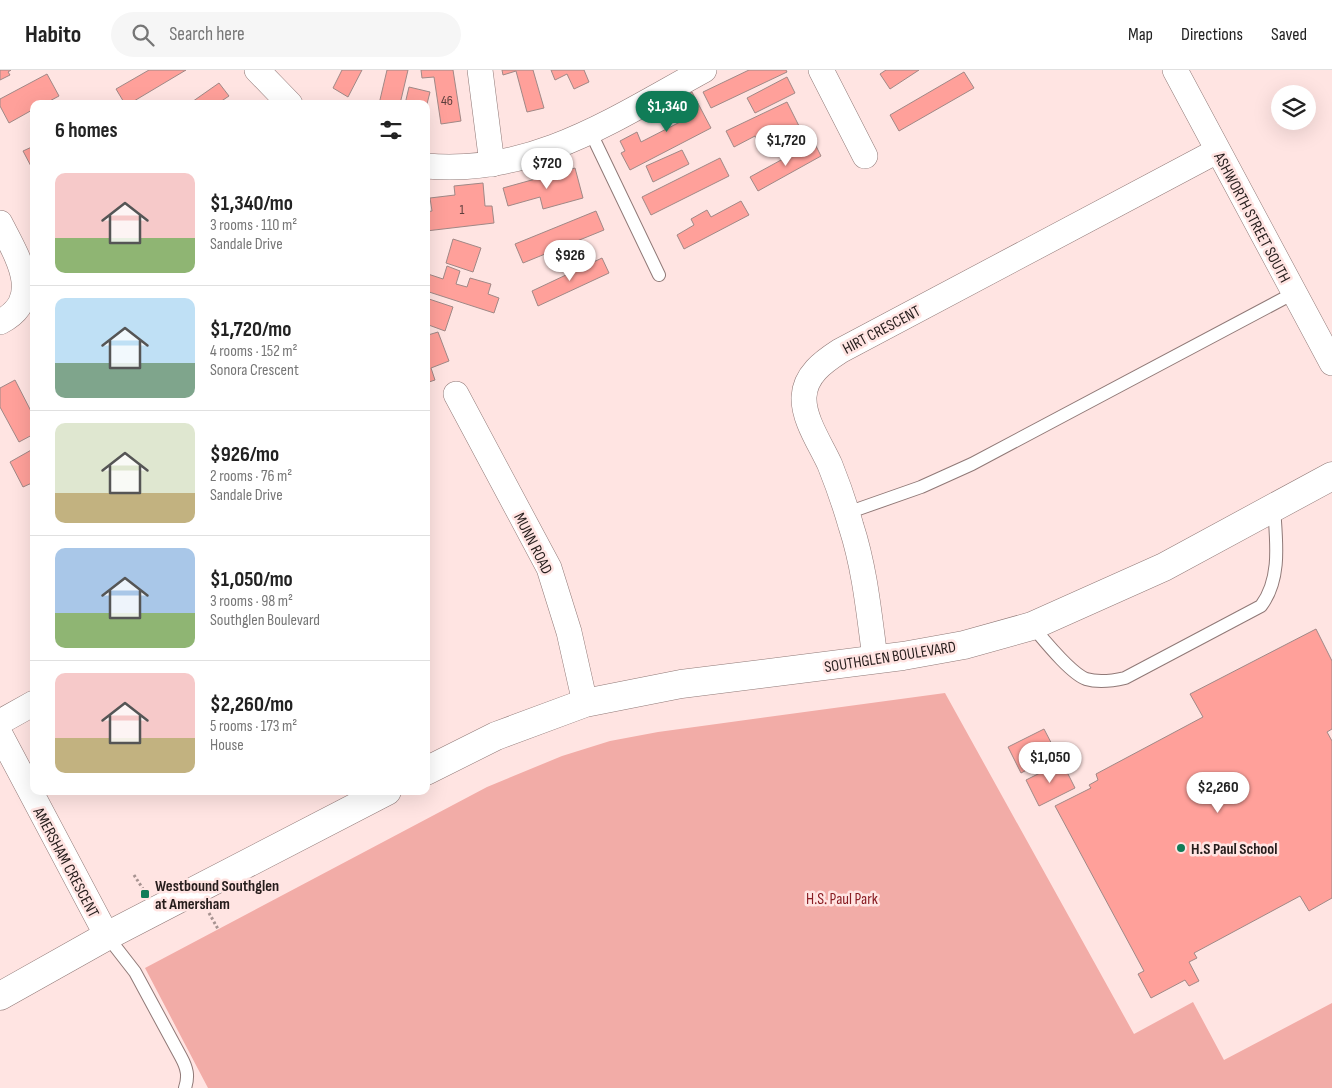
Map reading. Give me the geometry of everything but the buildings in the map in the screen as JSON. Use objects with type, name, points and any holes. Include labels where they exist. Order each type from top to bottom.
[{"type":"street","points":[[257,70],[286,100]]},
{"type":"street","points":[[480,70],[492,164]]},
{"type":"street","points":[[430,166],[478,166],[492,164],[520,159],[559,147],[704,70]]},
{"type":"street","points":[[821,70],[865,156]]},
{"type":"street","name":"ASHWORTH STREET SOUTH","points":[[1175,70],[1332,363]]},
{"type":"street","name":"HIRT CRESCENT","points":[[875,658],[866,588],[847,513],[830,464],[804,406],[807,382],[814,371],[840,351],[1217,151]]},
{"type":"street","points":[[0,223],[20,261],[24,274],[20,305],[11,316],[0,322]]},
{"type":"street","name":"MUNN ROAD","points":[[456,394],[549,568],[569,632],[585,703]]},
{"type":"street","name":"SOUTHGLEN BOULEVARD","points":[[430,769],[496,736],[585,703],[681,684],[875,658],[903,656],[964,644],[1032,626],[1164,567],[1332,476]]},
{"type":"street","points":[[0,722],[30,705]]},
{"type":"street","name":"AMERSHAM CRESCENT","points":[[0,734],[30,791]]},
{"type":"street","name":"AMERSHAM CRESCENT","points":[[32,795],[107,936]]},
{"type":"street","points":[[0,996],[107,936],[379,795]]},
{"type":"lane","points":[[590,131],[659,275]]},
{"type":"lane","points":[[847,513],[921,487],[980,460],[1294,293]]},
{"type":"lane","points":[[1032,626],[1061,659],[1084,678],[1104,682],[1126,678],[1261,606],[1269,595],[1273,582],[1276,553],[1274,506]]},
{"type":"lane","points":[[107,936],[135,972],[181,1057],[186,1067],[188,1080],[185,1088]]},
{"type":"path","points":[[134,875],[145,894]]},
{"type":"path","points":[[206,908],[218,929]]},
{"type":"green space","name":"H.S. Paul Park","points":[[945,693],[1134,1034],[1193,1002],[1224,1060],[1332,1003],[1332,1088],[208,1088],[145,968],[487,787],[562,756],[610,741],[658,732]]},
{"type":"place","name":"H.S Paul School","points":[[1181,848]]},
{"type":"place","name":"Westbound Southglen at Amersham","points":[[145,894]]}]
